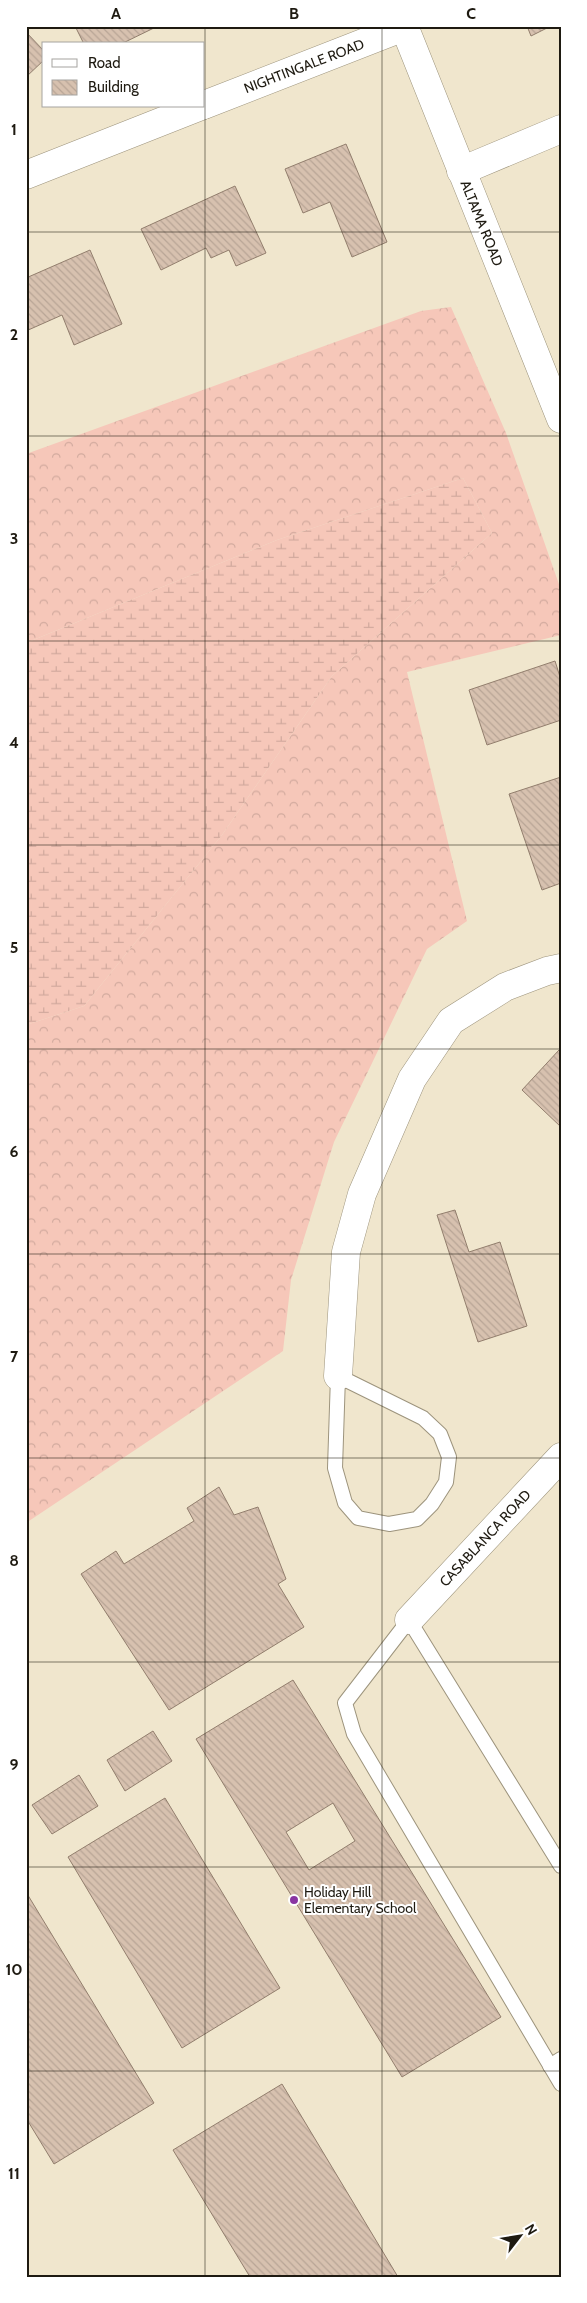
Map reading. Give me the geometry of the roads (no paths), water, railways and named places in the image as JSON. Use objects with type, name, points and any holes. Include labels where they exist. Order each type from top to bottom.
[{"type":"street","name":"NIGHTINGALE ROAD","points":[[205,105],[404,26]]},
{"type":"street","name":"ALTAMA ROAD","points":[[404,26],[561,419]]},
{"type":"street","name":"NIGHTINGALE ROAD","points":[[26,174],[197,108]]},
{"type":"street","points":[[461,171],[561,129]]},
{"type":"street","points":[[338,1376],[346,1252],[362,1194],[412,1079],[451,1021],[505,988],[547,971],[561,968]]},
{"type":"street","name":"CASABLANCA ROAD","points":[[409,1620],[561,1457]]},
{"type":"lane","points":[[338,1376],[423,1418],[440,1434],[449,1457],[446,1482],[432,1504],[418,1519],[389,1524],[358,1518],[345,1503],[335,1468],[338,1376]]},
{"type":"lane","points":[[561,1866],[409,1620],[345,1703],[354,1734],[556,2063],[561,2084]]},
{"type":"place","name":"Holiday Hill Elementary School","points":[[294,1900]]}]
